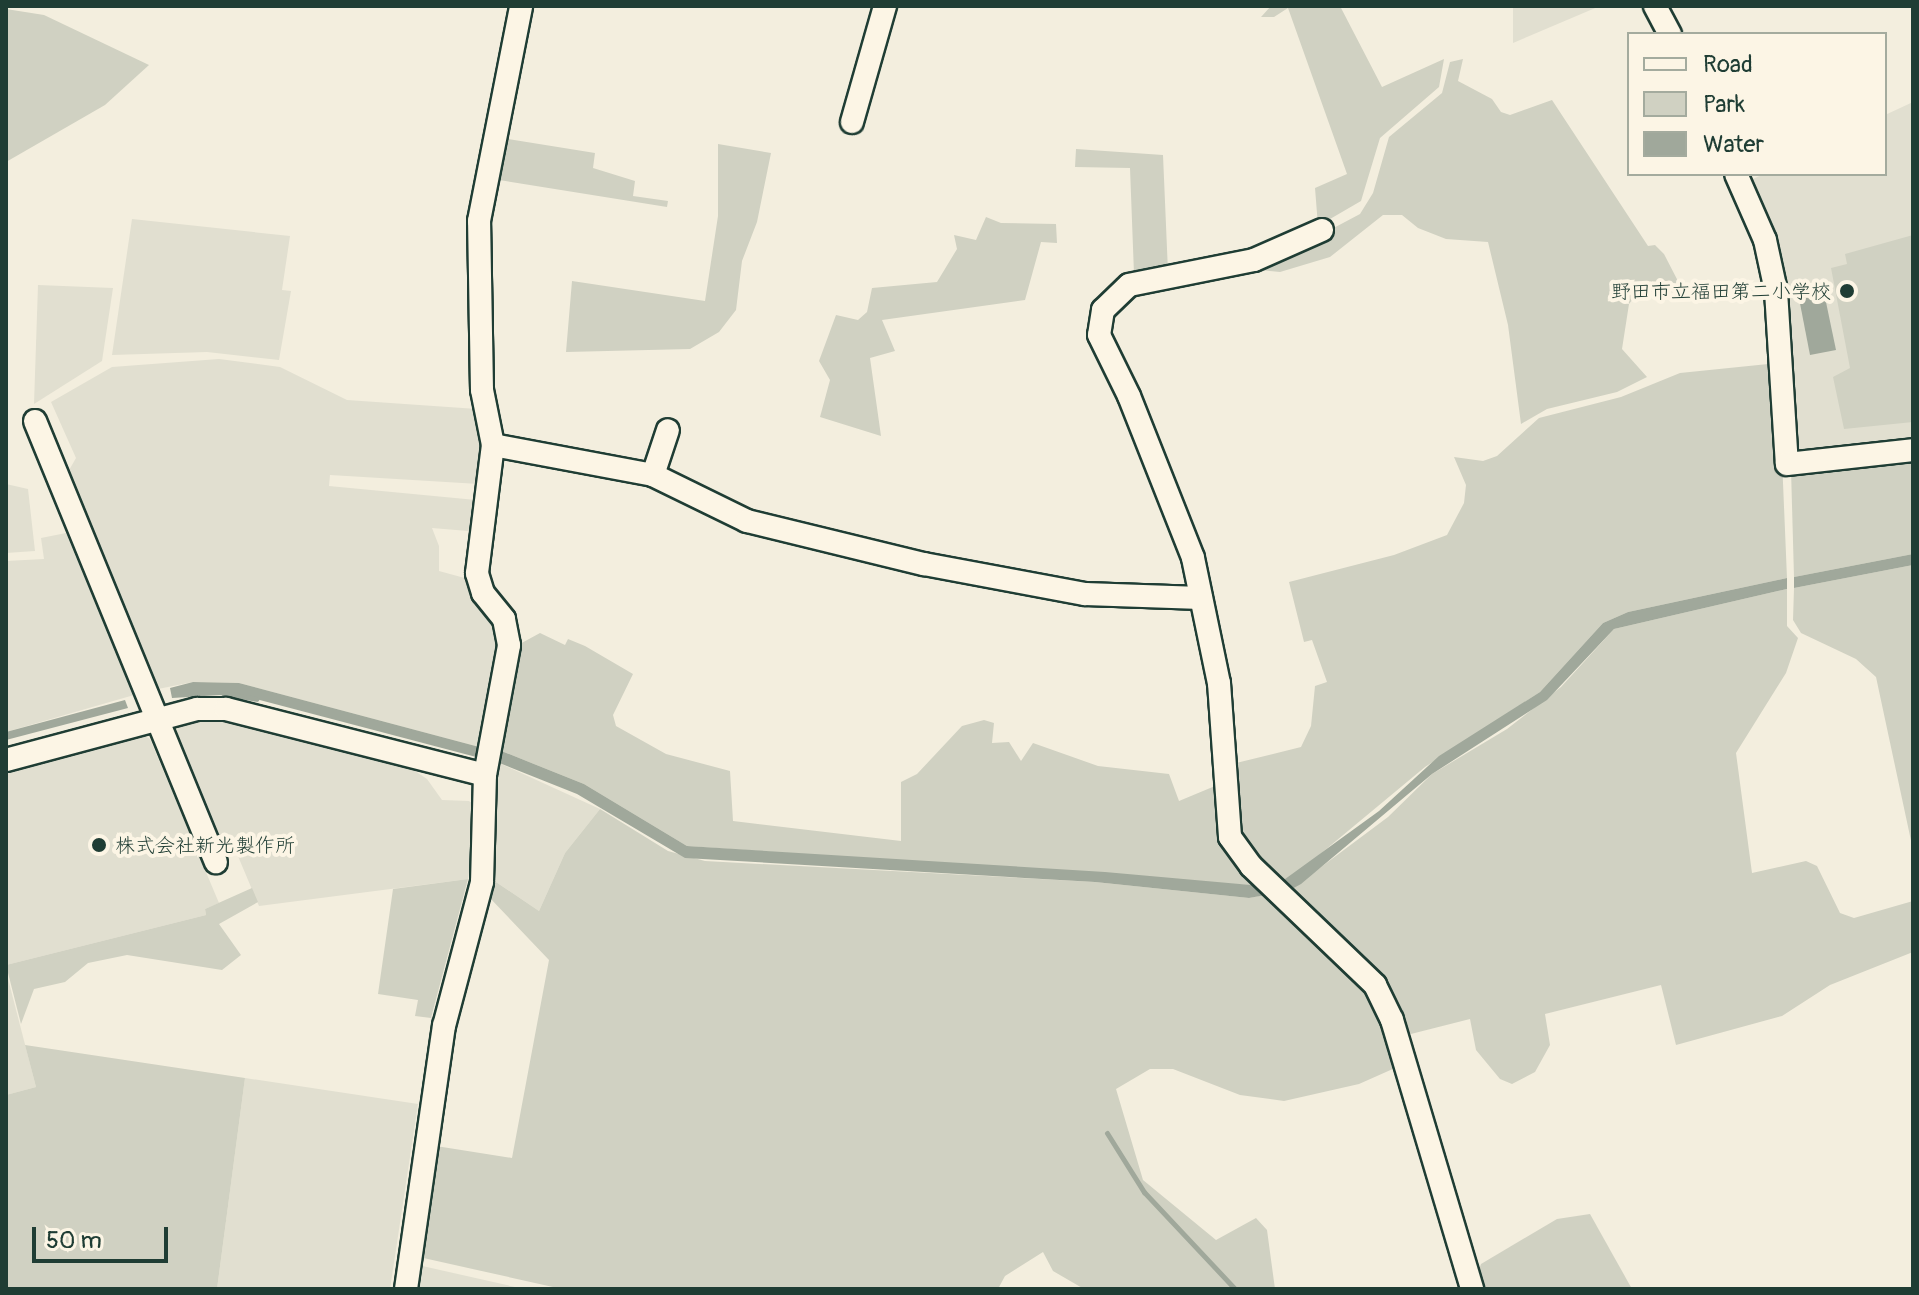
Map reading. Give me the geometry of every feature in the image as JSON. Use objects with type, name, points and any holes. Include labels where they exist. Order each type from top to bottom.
[{"type":"street","points":[[406,1289],[444,1026],[482,882],[485,775],[509,645],[504,619],[483,593],[477,573],[493,445],[482,390],[479,221],[521,6]]},
{"type":"street","points":[[852,122],[885,6]]},
{"type":"street","points":[[1655,6],[1669,32]]},
{"type":"street","points":[[1737,176],[1765,240],[1776,291],[1787,464],[1913,450]]},
{"type":"street","points":[[1322,230],[1254,260],[1129,285],[1111,299],[1098,322],[1099,335],[1180,517],[1219,683],[1230,837],[1276,888],[1375,985],[1392,1020],[1472,1289]]},
{"type":"street","points":[[35,421],[216,862]]},
{"type":"street","points":[[653,475],[668,430]]},
{"type":"street","points":[[493,445],[653,475],[747,521],[924,564],[1085,594],[1201,598]]},
{"type":"street","points":[[6,760],[157,719],[226,709],[485,775]]},
{"type":"shaded area","points":[[1513,6],[1600,6],[1513,43]]},
{"type":"shaded area","name":"野田市立福田第二小学校","points":[[1913,102],[1913,444],[1799,457],[1791,449],[1783,311],[1744,183],[1760,176],[1887,176],[1887,114]]},
{"type":"shaded area","points":[[132,219],[290,236],[282,290],[291,291],[279,360],[207,352],[112,355]]},
{"type":"shaded area","points":[[38,285],[113,288],[102,361],[34,404]]},
{"type":"shaded area","points":[[219,359],[280,367],[347,400],[477,409],[487,446],[479,484],[330,475],[329,486],[476,500],[480,532],[432,528],[439,546],[439,571],[472,580],[503,640],[483,748],[239,683],[193,682],[158,689],[68,472],[76,458],[51,402],[112,367]]},
{"type":"shaded area","points":[[6,484],[28,489],[35,551],[6,553]]},
{"type":"shaded area","points":[[66,533],[134,695],[6,732],[6,561],[44,559],[41,538]]},
{"type":"shaded area","points":[[210,719],[406,765],[427,779],[442,800],[469,801],[478,808],[468,879],[259,906],[235,849],[220,842],[175,734],[181,722]]},
{"type":"shaded area","points":[[139,733],[150,739],[219,903],[205,909],[206,915],[6,965],[6,768]]},
{"type":"shaded area","points":[[497,762],[600,809],[565,853],[539,911],[493,880],[490,821]]},
{"type":"shaded area","points":[[6,971],[36,1087],[6,1095]]},
{"type":"shaded area","points":[[245,1078],[418,1104],[390,1289],[217,1289]]},
{"type":"shaded area","points":[[418,1265],[524,1289],[415,1289]]},
{"type":"green space","points":[[1271,6],[1340,6],[1382,87],[1444,59],[1439,87],[1380,138],[1361,201],[1318,226],[1315,188],[1347,174],[1288,8],[1274,17],[1261,17]]},
{"type":"green space","points":[[6,9],[44,15],[149,65],[105,105],[6,162]]},
{"type":"green space","points":[[1463,59],[1458,81],[1492,99],[1501,112],[1510,115],[1552,100],[1648,246],[1655,245],[1664,254],[1680,285],[1635,296],[1629,304],[1622,349],[1647,377],[1617,392],[1547,409],[1521,424],[1508,325],[1488,242],[1446,239],[1418,228],[1402,215],[1383,215],[1330,257],[1280,272],[1242,268],[1279,257],[1360,214],[1373,193],[1389,137],[1442,93],[1450,62]]},
{"type":"green space","points":[[502,138],[595,153],[593,168],[635,181],[633,196],[668,201],[667,207],[493,179]]},
{"type":"green space","points":[[718,144],[771,153],[757,222],[742,261],[736,310],[719,332],[690,349],[566,352],[572,281],[705,301],[718,216]]},
{"type":"green space","points":[[1076,149],[1163,155],[1168,272],[1134,274],[1130,168],[1075,167]]},
{"type":"green space","points":[[986,217],[1001,223],[1056,224],[1057,243],[1041,242],[1025,300],[882,320],[895,351],[870,358],[881,436],[820,417],[830,380],[819,361],[836,315],[858,320],[867,312],[872,288],[937,282],[957,249],[954,235],[976,240]]},
{"type":"green space","points":[[1913,235],[1913,422],[1844,429],[1833,377],[1850,368],[1831,268],[1847,264],[1845,254]]},
{"type":"green space","points":[[1778,363],[1787,578],[1628,612],[1603,623],[1540,692],[1425,767],[1295,875],[1281,882],[1241,844],[1228,765],[1301,747],[1311,726],[1315,686],[1327,682],[1312,640],[1304,642],[1289,582],[1394,555],[1447,535],[1464,503],[1466,485],[1454,457],[1483,461],[1497,456],[1539,418],[1621,397],[1680,373]]},
{"type":"green space","points":[[1913,457],[1913,554],[1794,577],[1791,469]]},
{"type":"green space","points":[[1913,565],[1913,850],[1876,677],[1856,659],[1801,633],[1793,620],[1794,588]]},
{"type":"green space","points":[[1787,589],[1787,626],[1798,638],[1786,673],[1736,753],[1752,873],[1806,861],[1817,866],[1840,913],[1854,918],[1913,901],[1913,952],[1830,985],[1782,1016],[1676,1045],[1661,985],[1545,1014],[1550,1045],[1535,1072],[1512,1084],[1500,1079],[1476,1050],[1470,1019],[1403,1036],[1289,891],[1388,817],[1432,774],[1507,729],[1561,687],[1614,629]]},
{"type":"green space","points":[[540,633],[565,645],[568,639],[585,646],[633,674],[613,715],[616,726],[666,754],[730,771],[733,821],[901,841],[901,782],[917,774],[962,726],[984,720],[994,723],[992,743],[1009,742],[1021,761],[1033,743],[1098,766],[1169,774],[1179,801],[1215,786],[1220,838],[1262,886],[687,846],[584,784],[499,750],[518,645]]},
{"type":"green space","points":[[600,809],[668,851],[705,861],[1095,882],[1249,898],[1273,893],[1361,978],[1382,1021],[1395,1068],[1359,1084],[1284,1101],[1240,1095],[1173,1069],[1150,1069],[1116,1089],[1143,1180],[1216,1240],[1256,1218],[1267,1230],[1275,1289],[1084,1289],[1053,1271],[1043,1252],[1005,1276],[998,1289],[562,1289],[419,1257],[436,1146],[512,1158],[549,960],[488,896],[493,880],[539,911],[565,853]]},
{"type":"green space","points":[[468,879],[431,1018],[415,1016],[418,1000],[378,994],[393,889]]},
{"type":"green space","points":[[252,888],[258,902],[219,924],[241,955],[222,970],[127,955],[88,963],[65,982],[34,989],[21,1024],[6,965],[206,915],[205,909]]},
{"type":"green space","points":[[25,1045],[245,1078],[217,1289],[6,1289],[6,1095],[36,1087]]},
{"type":"green space","points":[[1590,1214],[1632,1289],[1479,1289],[1476,1278],[1481,1264],[1557,1219]]},
{"type":"water","points":[[1822,283],[1836,350],[1810,355],[1797,288]]},
{"type":"water","points":[[1913,554],[1913,565],[1794,588],[1794,577]]},
{"type":"water","points":[[1787,578],[1787,589],[1614,629],[1547,700],[1432,774],[1301,884],[1290,890],[1281,882],[1379,811],[1439,756],[1540,692],[1603,623],[1628,612]]},
{"type":"water","points":[[193,682],[239,683],[483,748],[480,758],[237,694],[172,698],[170,688]]},
{"type":"water","points":[[125,700],[128,708],[6,740],[6,732]]},
{"type":"water","points":[[499,750],[584,784],[687,846],[1105,872],[1262,886],[1271,894],[1249,898],[1095,882],[685,858],[577,794],[497,762]]},
{"type":"waterway","points":[[223,693],[256,699]]},
{"type":"waterway","points":[[1107,1133],[1144,1192],[1235,1289]]},
{"type":"place","name":"野田市立福田第二小学校","points":[[1847,291]]},
{"type":"place","name":"株式会社新光製作所","points":[[99,845]]}]
